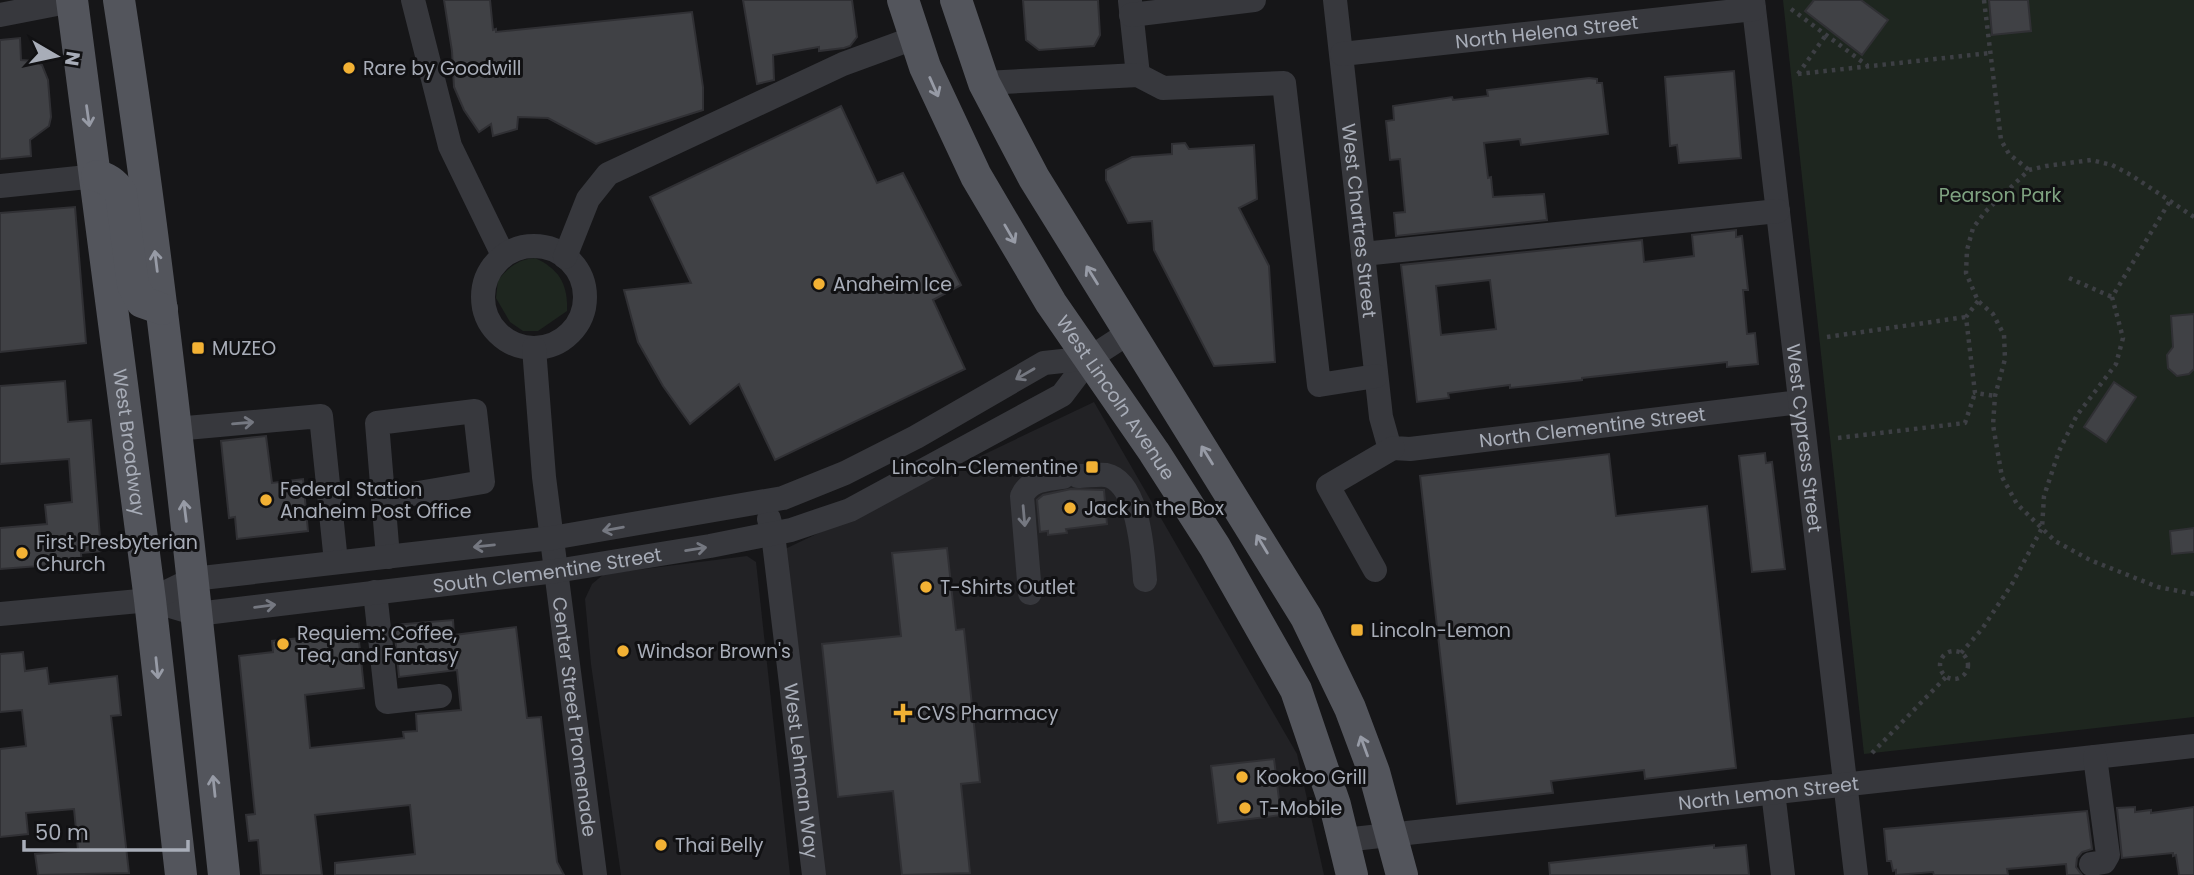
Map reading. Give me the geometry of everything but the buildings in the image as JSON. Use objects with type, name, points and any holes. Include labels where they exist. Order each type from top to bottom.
[{"type":"main road","points":[[120,0],[146,172],[197,614],[223,875]]},
{"type":"main road","name":"West Lincoln Avenue","points":[[903,0],[914,38],[947,120],[976,176],[1051,303],[1215,547],[1296,690],[1335,806],[1352,875]]},
{"type":"main road","points":[[956,0],[984,83],[1034,178],[1306,617],[1350,708],[1374,772],[1402,875]]},
{"type":"main road","name":"West Broadway","points":[[72,1],[97,176],[150,600],[181,875]]},
{"type":"main road","points":[[97,176],[105,177],[121,193],[133,285],[142,302],[162,309]]},
{"type":"main road","points":[[172,795],[178,797],[188,808],[197,875]]},
{"type":"street","points":[[413,0],[450,146],[503,255]]},
{"type":"street","points":[[1138,75],[1130,7],[1254,0]]},
{"type":"street","name":"West Chartres Street","points":[[1335,0],[1381,417],[1390,445]]},
{"type":"street","points":[[0,15],[72,1]]},
{"type":"street","name":"North Helena Street","points":[[1342,54],[1754,4]]},
{"type":"street","name":"West Cypress Street","points":[[1754,4],[1856,875]]},
{"type":"street","points":[[565,257],[588,199],[608,174],[843,64],[914,38]]},
{"type":"street","points":[[984,83],[1138,75],[1163,88],[1284,83],[1319,385],[1376,376]]},
{"type":"street","points":[[0,186],[97,176]]},
{"type":"street","points":[[1363,254],[1778,211]]},
{"type":"street","points":[[525,246],[541,246],[558,251],[565,257],[573,264],[582,280],[585,295],[578,322],[567,336],[552,345],[534,348],[512,344],[498,333],[488,320],[483,302],[483,286],[490,270],[503,255],[525,246]]},
{"type":"street","points":[[1090,358],[1130,332]]},
{"type":"street","name":"Center Street Promenade","points":[[534,348],[544,477],[595,875]]},
{"type":"street","name":"South Clementine Street","points":[[0,614],[150,600],[193,579],[552,538],[783,498],[845,474],[916,437],[1044,363],[1090,358]]},
{"type":"street","name":"South Clementine Street","points":[[150,600],[197,614],[556,571],[773,534],[850,510],[1062,395],[1090,358]]},
{"type":"street","name":"North Clementine Street","points":[[1390,445],[1410,449],[1800,402]]},
{"type":"street","points":[[383,499],[483,482],[475,411],[377,423],[383,499],[388,557]]},
{"type":"street","points":[[175,429],[321,416],[336,562]]},
{"type":"street","points":[[1375,570],[1328,486],[1390,445]]},
{"type":"street","points":[[1030,593],[1022,496],[1027,486],[1034,482],[1070,477],[1108,475],[1120,484],[1131,500],[1138,522],[1145,580]]},
{"type":"street","name":"West Lehman Way","points":[[764,501],[773,534],[814,875]]},
{"type":"street","points":[[376,592],[387,702],[440,696]]},
{"type":"street","name":"North Lemon Street","points":[[1343,840],[2194,746]]},
{"type":"street","points":[[2091,864],[2104,862],[2108,855],[2095,757]]},
{"type":"street","points":[[1773,792],[1783,875]]},
{"type":"path","points":[[1984,0],[2001,140],[2009,154],[2029,170]]},
{"type":"path","points":[[1791,9],[1869,66]]},
{"type":"path","points":[[1826,35],[1798,74],[1990,54]]},
{"type":"path","points":[[2194,217],[2131,174],[2112,165],[2091,160],[2029,170],[2002,193],[1973,228],[1967,250],[1966,273],[1978,301],[1993,314],[2004,335],[2005,359],[1996,396],[1993,425],[2002,477],[2017,503],[2055,541],[2090,560],[2158,587],[2194,594]]},
{"type":"path","points":[[1961,653],[2012,584],[2042,528],[2044,496],[2059,451],[2077,415],[2116,364],[2123,338],[2112,298],[2170,201]]},
{"type":"path","points":[[2069,278],[2112,298]]},
{"type":"path","points":[[1838,438],[1965,423],[1975,393],[1966,317],[1978,301]]},
{"type":"path","points":[[1826,337],[1966,317]]},
{"type":"path","points":[[1975,393],[1996,396]]},
{"type":"path","points":[[1952,651],[1961,653],[1967,662],[1966,671],[1957,679],[1946,677],[1941,671],[1942,658],[1952,651]]},
{"type":"path","points":[[1872,753],[1946,677]]},
{"type":"shaded area","points":[[1094,402],[1297,754],[1324,875],[823,875],[785,549]]},
{"type":"shaded area","points":[[747,556],[756,562],[790,875],[621,875],[591,664],[585,599],[592,584],[604,574]]},
{"type":"green space","name":"Pearson Park","points":[[1783,0],[2194,0],[2194,717],[1864,754]]},
{"type":"green space","points":[[535,258],[550,267],[560,278],[566,293],[567,311],[538,331],[523,331],[510,322],[496,298],[498,280],[514,265]]},
{"type":"place","name":"Rare by Goodwill","points":[[349,68]]},
{"type":"place","name":"Anaheim Ice","points":[[819,284]]},
{"type":"place","name":"MUZEO","points":[[198,348]]},
{"type":"place","name":"Lincoln-Clementine","points":[[1092,467]]},
{"type":"place","name":"Federal Station Anaheim Post Office","points":[[266,500]]},
{"type":"place","name":"Jack in the Box","points":[[1070,508]]},
{"type":"place","name":"First Presbyterian Church","points":[[22,553]]},
{"type":"place","name":"T-Shirts Outlet","points":[[926,587]]},
{"type":"place","name":"Lincoln-Lemon","points":[[1357,630]]},
{"type":"place","name":"Requiem: Coffee, Tea, and Fantasy","points":[[283,644]]},
{"type":"place","name":"Windsor Brown's","points":[[623,651]]},
{"type":"place","name":"CVS Pharmacy","points":[[903,713]]},
{"type":"place","name":"Kookoo Grill","points":[[1242,777]]},
{"type":"place","name":"T-Mobile","points":[[1245,808]]},
{"type":"place","name":"Thai Belly","points":[[661,845]]}]
